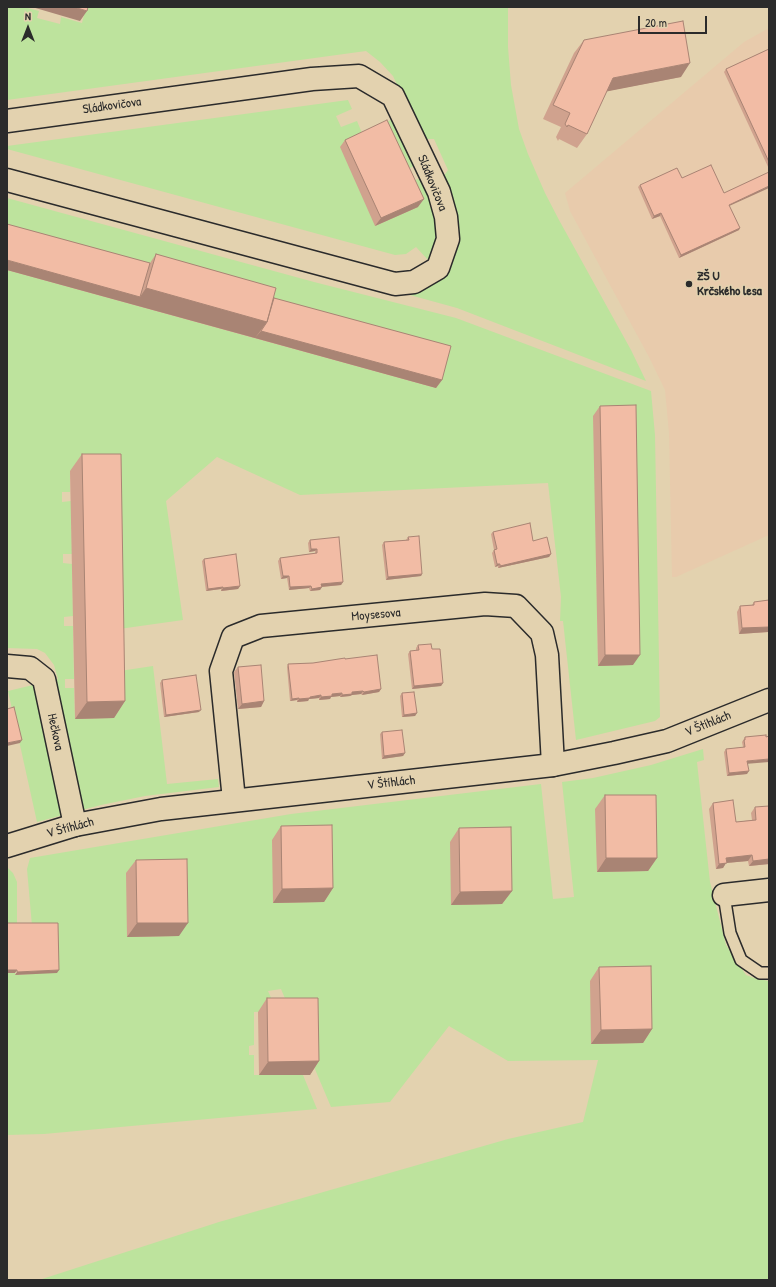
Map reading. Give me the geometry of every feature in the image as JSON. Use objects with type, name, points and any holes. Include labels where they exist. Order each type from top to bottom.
[{"type":"street","name":"Sládkovičova","points":[[7,121],[312,79],[359,76],[393,96],[439,192],[446,217],[448,239],[438,268],[414,282],[395,284],[7,180]]},
{"type":"street","name":"Moysesova","points":[[234,800],[221,671],[233,637],[261,626],[485,604],[516,606],[542,633],[547,655],[553,765]]},
{"type":"street","name":"Hečkova","points":[[7,666],[30,668],[44,679],[75,825]]},
{"type":"street","name":"V Štíhlách","points":[[7,846],[75,825],[160,809],[553,765],[668,741],[769,700]]},
{"type":"street","points":[[724,895],[769,890]]},
{"type":"lane","points":[[724,895],[730,933],[741,960],[760,973],[769,973]]},
{"type":"shaded area","name":"ZŠ U Krčského lesa","points":[[769,28],[769,535],[676,577],[672,577],[669,433],[665,390],[649,357],[570,211],[565,193],[744,42]]},
{"type":"green space","points":[[7,7],[24,7],[39,11],[37,18],[60,24],[61,17],[82,23],[86,7],[508,7],[508,47],[511,85],[519,129],[528,154],[559,220],[631,350],[646,381],[457,308],[399,292],[454,253],[459,236],[455,211],[443,177],[448,170],[434,139],[427,139],[420,134],[393,76],[380,62],[366,51],[7,100]]},
{"type":"green space","points":[[348,100],[352,109],[336,116],[341,127],[357,121],[362,133],[393,119],[416,165],[402,172],[407,181],[420,179],[438,220],[439,238],[434,251],[428,260],[416,247],[406,254],[395,255],[7,149],[7,146]]},
{"type":"green space","points":[[7,198],[314,282],[456,318],[651,391],[655,435],[660,717],[655,721],[576,740],[563,621],[560,621],[561,597],[548,483],[300,495],[217,457],[166,501],[183,620],[112,630],[70,471],[70,492],[62,492],[62,502],[71,501],[72,554],[63,554],[63,563],[72,564],[73,616],[64,617],[64,626],[73,626],[74,679],[65,679],[65,688],[74,688],[75,718],[113,672],[153,666],[167,784],[218,779],[219,787],[145,796],[101,805],[37,822],[8,691],[58,679],[54,665],[45,653],[37,649],[7,648],[7,270],[436,388],[7,234]],"holes":[[[594,416],[633,665],[598,665]]]},
{"type":"green space","points":[[703,749],[704,760],[697,762],[710,882],[726,945],[746,975],[769,981],[769,1280],[39,1280],[219,1222],[508,1139],[583,1122],[598,1060],[508,1061],[449,1026],[390,1102],[331,1107],[281,989],[268,991],[277,1011],[254,1012],[254,1045],[249,1046],[249,1055],[254,1055],[254,1075],[303,1075],[317,1109],[44,1134],[7,1135],[7,973],[15,973],[16,975],[32,974],[32,926],[27,869],[30,858],[291,814],[541,784],[553,899],[574,897],[562,782],[593,778],[651,765]]},
{"type":"green space","points":[[7,867],[13,873],[17,882],[17,926],[7,926]]},
{"type":"building","points":[[74,7],[88,7],[87,11]]},
{"type":"building","points":[[683,21],[690,63],[613,78],[587,134],[568,125],[567,127],[565,124],[570,113],[553,105],[584,40]]},
{"type":"building","points":[[769,49],[769,162],[726,69]]},
{"type":"building","points":[[387,120],[424,199],[381,218],[345,140]]},
{"type":"building","points":[[711,165],[724,193],[769,172],[769,186],[729,205],[740,228],[681,255],[661,213],[654,216],[640,185],[677,168],[682,178]]},
{"type":"building","points":[[7,224],[150,263],[140,297],[7,260]]},
{"type":"building","points":[[156,254],[276,288],[267,322],[146,288]]},
{"type":"building","points":[[274,298],[451,346],[442,380],[261,331],[267,322]]},
{"type":"building","points":[[636,405],[640,655],[605,655],[600,406]]},
{"type":"building","points":[[82,454],[121,454],[125,701],[87,702]]},
{"type":"building","points":[[530,523],[533,541],[547,537],[551,554],[500,566],[500,564],[497,564],[494,550],[497,549],[493,532]]},
{"type":"building","points":[[419,536],[422,574],[388,577],[384,542],[409,540],[408,537]]},
{"type":"building","points":[[339,537],[343,582],[321,584],[322,587],[312,589],[311,586],[290,587],[289,576],[283,576],[280,558],[317,553],[317,549],[311,549],[310,540]]},
{"type":"building","points":[[236,554],[240,586],[208,589],[204,559]]},
{"type":"building","points":[[769,600],[769,627],[742,628],[740,606],[754,605],[754,602]]},
{"type":"building","points":[[431,644],[432,649],[440,649],[443,683],[414,686],[410,651],[419,650],[418,645]]},
{"type":"building","points":[[377,655],[381,689],[364,692],[352,692],[352,694],[342,695],[342,693],[332,694],[332,696],[321,697],[321,695],[310,698],[292,699],[288,664],[313,663]]},
{"type":"building","points":[[261,665],[264,701],[242,704],[238,667]]},
{"type":"building","points":[[196,675],[201,710],[166,715],[162,680]]},
{"type":"building","points":[[414,692],[417,713],[404,715],[402,693]]},
{"type":"building","points":[[14,707],[22,740],[7,743],[7,709]]},
{"type":"building","points":[[402,730],[405,753],[384,756],[382,732]]},
{"type":"building","points":[[766,735],[766,737],[769,736],[769,759],[747,761],[749,771],[729,773],[726,749],[745,747],[745,737]]},
{"type":"building","points":[[605,795],[656,795],[657,858],[606,858]]},
{"type":"building","points":[[733,800],[736,822],[756,820],[755,807],[769,806],[769,859],[753,861],[752,855],[726,858],[727,863],[719,864],[713,803]]},
{"type":"building","points":[[332,825],[333,888],[282,889],[281,826]]},
{"type":"building","points":[[511,827],[512,891],[460,892],[459,828]]},
{"type":"building","points":[[187,859],[188,923],[137,923],[136,860]]},
{"type":"building","points":[[7,923],[58,923],[59,970],[17,972],[17,970],[7,970]]},
{"type":"building","points":[[651,966],[652,1029],[601,1030],[599,967]]},
{"type":"building","points":[[267,998],[318,998],[319,1061],[268,1062]]},
{"type":"place","name":"ZŠ U Krčského lesa","points":[[689,284]]}]
